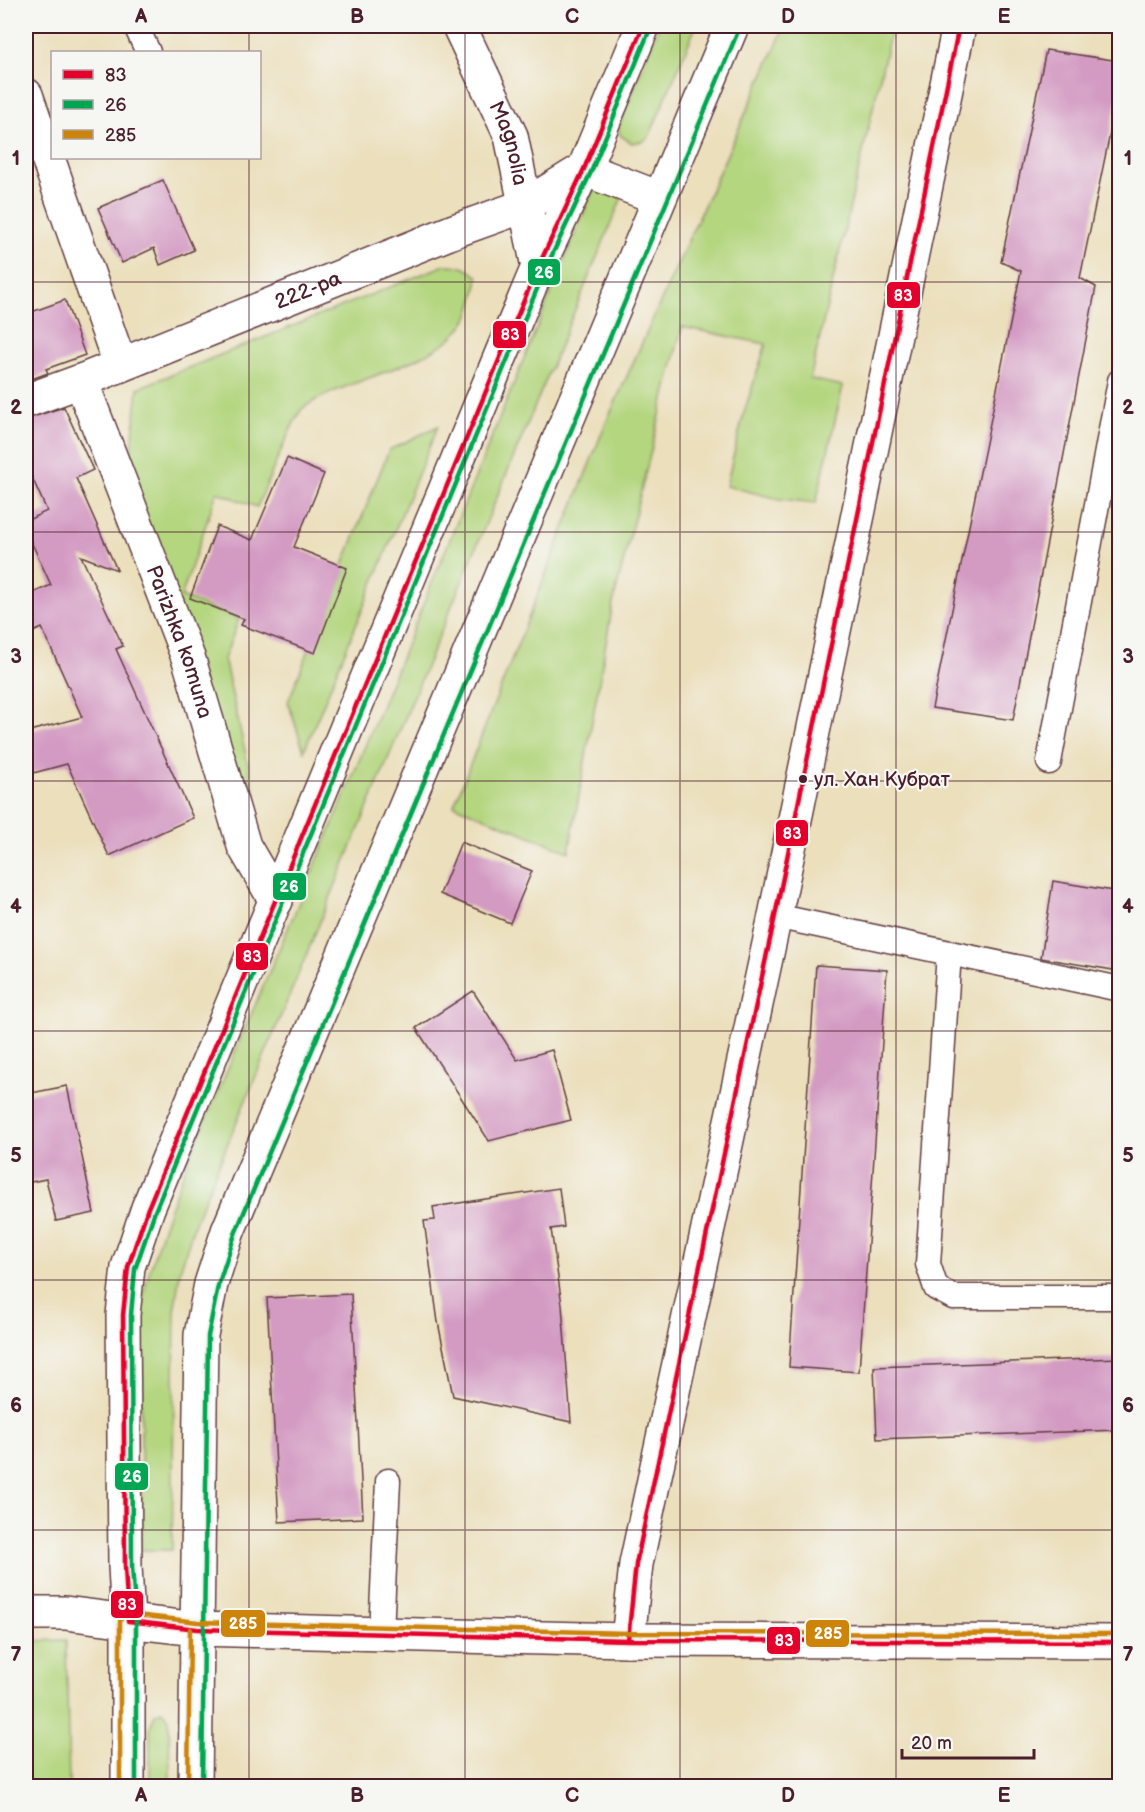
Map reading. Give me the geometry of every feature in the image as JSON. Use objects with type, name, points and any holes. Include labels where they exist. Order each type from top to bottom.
[{"type":"street","name":"Magnolia","points":[[459,26],[511,136],[538,267]]},
{"type":"street","points":[[128,1786],[123,1316],[128,1267],[148,1208],[538,267],[584,169],[643,26]]},
{"type":"street","points":[[195,1786],[201,1335],[210,1284],[228,1231],[732,26]]},
{"type":"street","points":[[628,1640],[636,1564],[775,916],[959,26]]},
{"type":"street","points":[[26,95],[120,365]]},
{"type":"street","name":"222-ра","points":[[26,401],[454,231],[524,206],[584,169]]},
{"type":"street","points":[[584,169],[659,198]]},
{"type":"street","name":"Parizhka komuna","points":[[81,381],[189,660],[244,846],[276,901]]},
{"type":"street","points":[[26,1613],[65,1613],[197,1629],[381,1634],[628,1640],[1119,1642]]},
{"type":"lane","points":[[136,26],[148,51]]},
{"type":"lane","points":[[1049,762],[1119,381]]},
{"type":"lane","points":[[775,916],[1119,988]]},
{"type":"lane","points":[[949,953],[928,1264],[936,1288],[953,1297],[1119,1297]]},
{"type":"lane","points":[[381,1634],[388,1481]]},
{"type":"green space","points":[[659,26],[696,26],[649,137],[644,141],[632,143],[621,136],[618,129]]},
{"type":"green space","points":[[785,26],[892,26],[810,379],[843,386],[816,503],[779,499],[726,486],[744,413],[766,344],[682,327],[613,603],[569,852],[454,805],[605,425]]},
{"type":"green space","points":[[594,188],[622,197],[195,1222],[180,1271],[175,1306],[172,1550],[141,1550],[141,1305],[160,1237],[184,1171],[340,807]]},
{"type":"green space","points":[[445,265],[463,267],[478,277],[475,297],[468,317],[455,334],[438,348],[416,359],[321,397],[303,408],[287,438],[257,507],[217,492],[181,597],[239,619],[224,659],[258,808],[242,826],[129,476],[138,388]]},
{"type":"green space","points":[[438,426],[304,751],[288,702],[389,450]]},
{"type":"green space","points":[[66,1640],[69,1786],[26,1786],[26,1641]]},
{"type":"green space","points":[[161,1711],[169,1720],[170,1786],[150,1786],[150,1727],[155,1714]]},
{"type":"building","points":[[1046,50],[1119,61],[1119,90],[1080,278],[1096,287],[1013,720],[932,708],[1021,271],[1001,262]]},
{"type":"building","points":[[163,180],[194,250],[160,265],[154,248],[122,263],[98,208]]},
{"type":"building","points":[[65,300],[85,355],[46,369],[48,373],[26,381],[26,314]]},
{"type":"building","points":[[64,407],[93,470],[76,478],[117,570],[81,556],[123,646],[116,649],[193,818],[109,856],[67,764],[26,775],[26,732],[82,717],[42,628],[26,635],[26,596],[51,585],[29,537],[26,536],[26,521],[47,511],[26,464],[26,419]]},
{"type":"building","points":[[287,458],[324,474],[294,547],[347,568],[315,653],[241,625],[244,619],[190,598],[217,526],[252,540]]},
{"type":"building","points":[[461,842],[532,871],[510,923],[440,894]]},
{"type":"building","points":[[1053,881],[1119,892],[1119,971],[1041,958]]},
{"type":"building","points":[[816,965],[887,970],[859,1372],[789,1367]]},
{"type":"building","points":[[473,991],[517,1060],[552,1050],[571,1120],[489,1141],[416,1028]]},
{"type":"building","points":[[67,1086],[94,1213],[56,1221],[46,1179],[26,1183],[26,1094]]},
{"type":"building","points":[[559,1188],[564,1227],[551,1229],[562,1305],[571,1422],[453,1396],[438,1322],[424,1221],[435,1220],[433,1207]]},
{"type":"building","points":[[351,1294],[363,1518],[279,1522],[267,1298]]},
{"type":"building","points":[[1119,1358],[1119,1430],[877,1439],[874,1367]]},
{"type":"transit line","name":"83","points":[[643,26],[584,169],[538,267],[501,355],[148,1208],[128,1267],[123,1315],[125,1566],[128,1621],[197,1629],[628,1640],[1120,1642]]},
{"type":"transit line","name":"83","points":[[628,1640],[636,1564],[775,916],[959,26]]},
{"type":"transit line","name":"26","points":[[136,1786],[131,1315],[135,1269],[155,1211],[508,358],[545,270],[591,172],[650,29]]},
{"type":"transit line","name":"26","points":[[202,1786],[208,1336],[218,1286],[235,1234],[739,29]]},
{"type":"transit line","name":"285","points":[[120,1786],[120,1621],[122,1616],[127,1614],[198,1622],[628,1633],[1120,1634]]},
{"type":"transit line","name":"285","points":[[188,1786],[190,1629]]},
{"type":"place","name":"ул. Хан Кубрат","points":[[803,779]]}]
